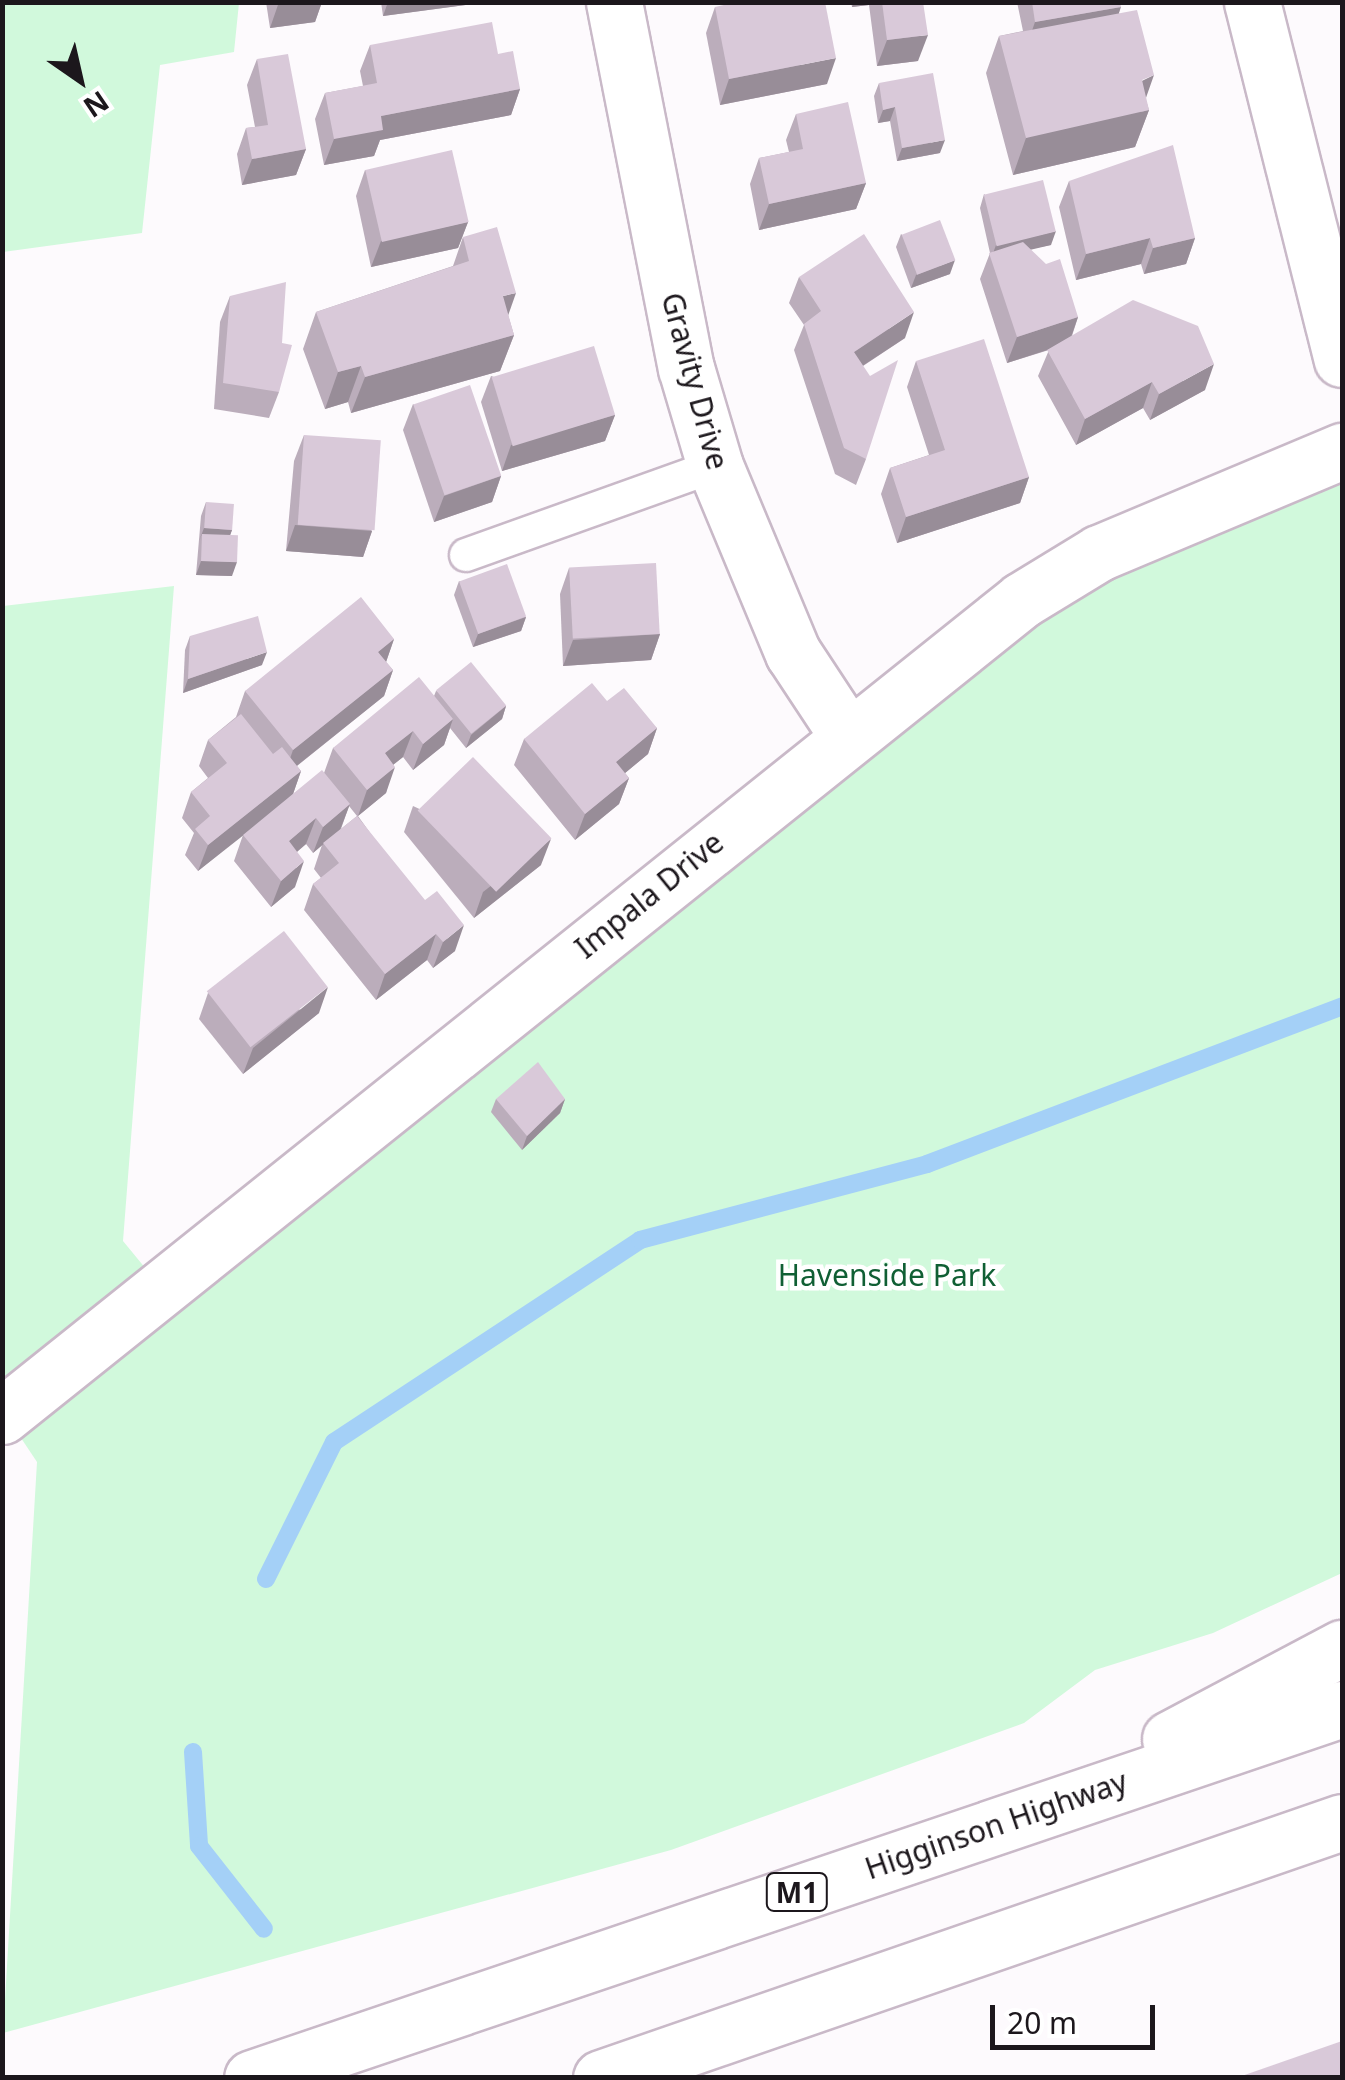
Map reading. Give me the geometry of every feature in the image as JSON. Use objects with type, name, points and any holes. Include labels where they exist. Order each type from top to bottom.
[{"type":"main road","name":"Gravity Drive","points":[[614,2],[686,368],[715,466],[793,653],[847,735]]},
{"type":"main road","points":[[1252,2],[1342,360]]},
{"type":"main road","name":"Impala Drive","points":[[4,1412],[847,735],[1099,553],[1342,452]]},
{"type":"main road","points":[[1025,1814],[1342,1648]]},
{"type":"main road","name":"Higginson Highway","points":[[252,2078],[1342,1709]]},
{"type":"main road","points":[[602,2078],[1342,1822]]},
{"type":"lane","points":[[466,555],[715,466]]},
{"type":"green space","points":[[2,3],[239,3],[234,52],[160,65],[142,233],[3,252]]},
{"type":"green space","name":"Havenside Park","points":[[1342,451],[1342,1573],[1213,1633],[1095,1670],[1024,1723],[671,1850],[3,2033],[37,1462],[3,1411],[3,606],[174,586],[123,1241],[160,1286],[900,690]]},
{"type":"building","points":[[737,2],[825,2],[836,58],[729,79],[715,7]]},
{"type":"building","points":[[882,2],[923,2],[928,35],[887,40]]},
{"type":"building","points":[[1032,2],[1120,2],[1121,7],[1035,22]]},
{"type":"building","points":[[1137,10],[1154,75],[1142,80],[1149,110],[1026,138],[999,36]]},
{"type":"building","points":[[492,22],[498,54],[513,51],[520,89],[381,116],[383,130],[334,139],[325,93],[377,83],[370,45]]},
{"type":"building","points":[[288,54],[306,149],[252,159],[246,128],[268,125],[257,59]]},
{"type":"building","points":[[933,73],[945,140],[902,148],[895,107],[883,110],[879,83]]},
{"type":"building","points":[[848,102],[866,183],[769,204],[759,158],[803,149],[796,114]]},
{"type":"building","points":[[1173,145],[1195,238],[1153,248],[1150,238],[1086,254],[1069,181]]},
{"type":"building","points":[[452,150],[469,222],[382,242],[365,170]]},
{"type":"building","points":[[1043,180],[1056,231],[997,246],[984,195]]},
{"type":"building","points":[[940,220],[955,260],[917,275],[902,235]]},
{"type":"building","points":[[497,227],[516,293],[503,296],[514,335],[365,377],[361,366],[338,372],[316,312],[469,261],[463,237]]},
{"type":"building","points":[[864,234],[914,312],[854,352],[870,376],[898,360],[866,459],[844,448],[804,324],[821,311],[799,277]]},
{"type":"building","points":[[1023,242],[1046,264],[1060,259],[1078,317],[1017,337],[989,253]]},
{"type":"building","points":[[286,282],[282,343],[292,345],[279,392],[223,383],[230,296]]},
{"type":"building","points":[[1133,300],[1198,326],[1214,364],[1159,394],[1152,382],[1085,419],[1047,350]]},
{"type":"building","points":[[984,339],[1029,477],[906,517],[890,468],[945,450],[916,361]]},
{"type":"building","points":[[594,346],[615,415],[513,446],[492,377]]},
{"type":"building","points":[[470,385],[501,476],[445,495],[413,405]]},
{"type":"building","points":[[304,435],[381,440],[375,530],[298,525]]},
{"type":"building","points":[[206,502],[234,504],[232,530],[204,528]]},
{"type":"building","points":[[202,534],[238,535],[237,562],[201,561]]},
{"type":"building","points":[[656,563],[660,634],[573,638],[569,568]]},
{"type":"building","points":[[507,564],[526,617],[478,634],[459,581]]},
{"type":"building","points":[[361,597],[394,639],[378,652],[393,670],[293,750],[245,691]]},
{"type":"building","points":[[258,616],[267,652],[188,679],[190,636]]},
{"type":"building","points":[[471,662],[506,706],[471,734],[436,690]]},
{"type":"building","points":[[419,677],[453,719],[423,744],[413,731],[385,753],[395,767],[367,790],[333,748]]},
{"type":"building","points":[[592,683],[607,701],[624,688],[657,728],[616,762],[629,778],[585,814],[524,739]]},
{"type":"building","points":[[241,714],[273,754],[282,747],[301,771],[208,845],[195,829],[210,816],[191,792],[227,763],[208,740]]},
{"type":"building","points":[[473,757],[551,838],[496,892],[418,810]]},
{"type":"building","points":[[322,770],[350,804],[323,827],[316,818],[289,841],[304,861],[281,881],[243,835]]},
{"type":"building","points":[[357,816],[425,900],[437,891],[464,925],[443,942],[436,934],[385,974],[313,884],[339,863],[323,843]]},
{"type":"building","points":[[284,931],[328,987],[250,1047],[207,991]]},
{"type":"building","points":[[538,1062],[565,1099],[527,1136],[496,1099]]},
{"type":"building","points":[[1342,2041],[1342,2078],[1236,2078]]},
{"type":"waterway","points":[[266,1579],[334,1442],[640,1240],[927,1164],[1342,1006]]},
{"type":"waterway","points":[[193,1752],[199,1846],[264,1929]]}]
